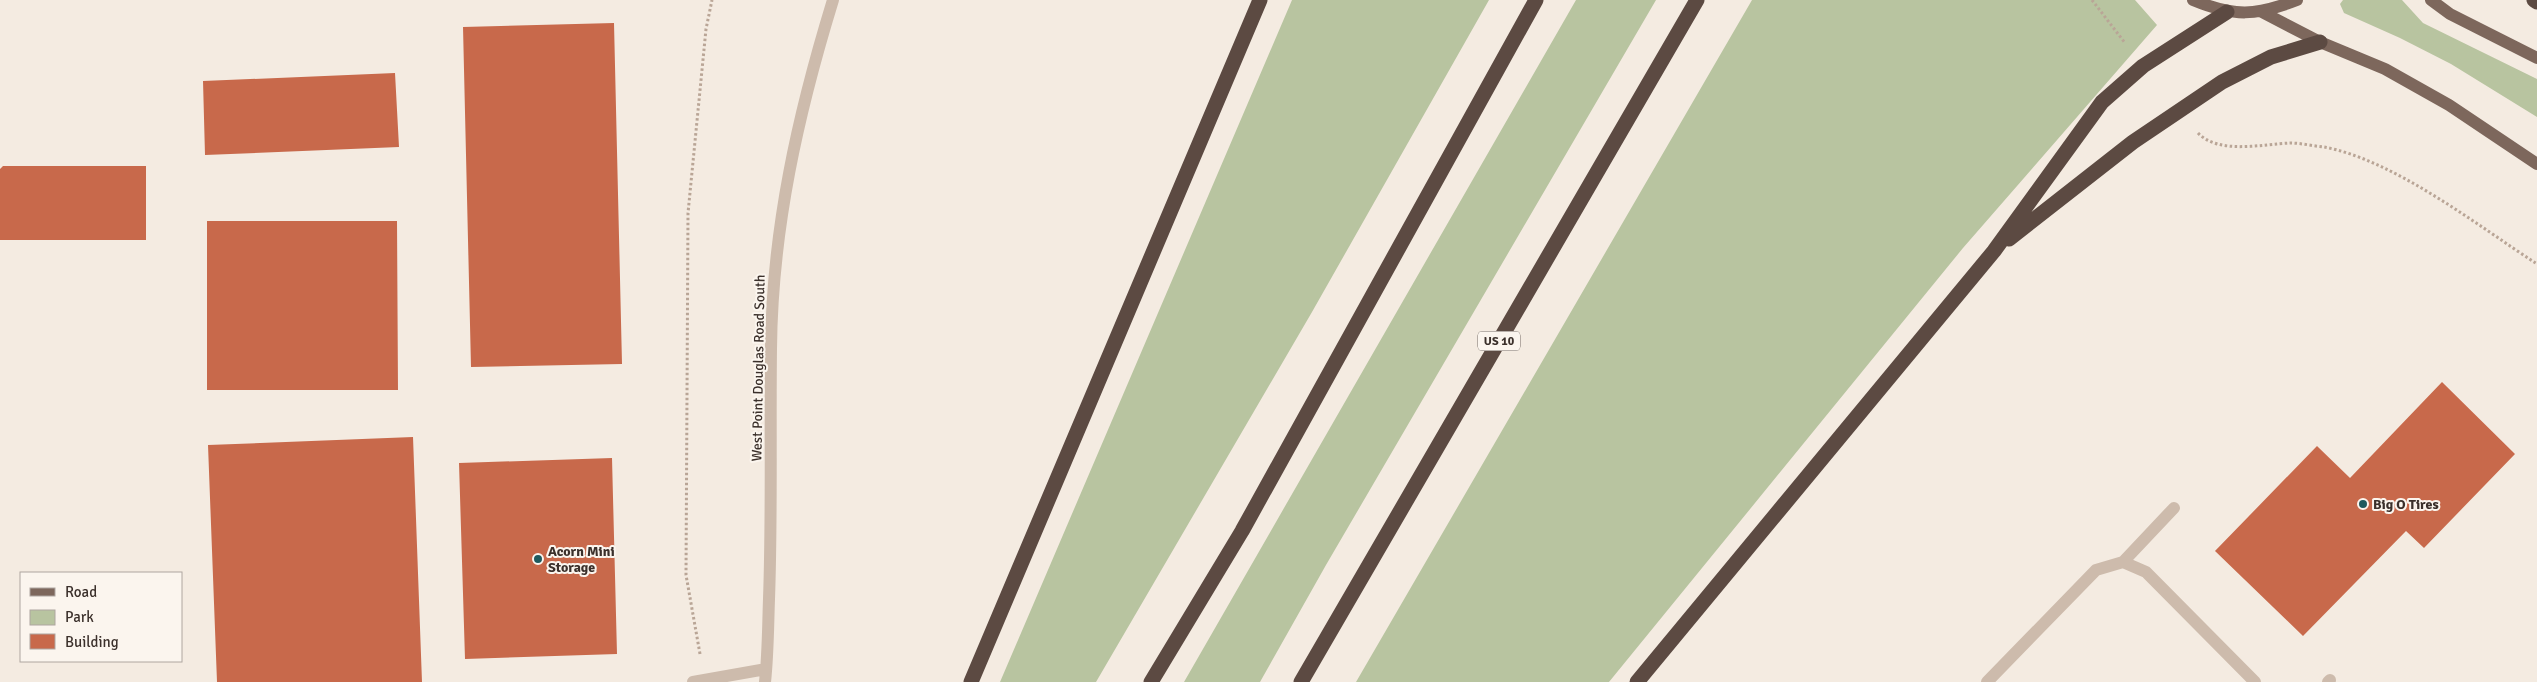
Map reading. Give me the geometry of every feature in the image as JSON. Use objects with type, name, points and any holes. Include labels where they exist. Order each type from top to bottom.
[{"type":"highway","points":[[971,682],[1260,0]]},
{"type":"highway","points":[[1150,682],[1242,531],[1536,0]]},
{"type":"highway","name":"US 10","points":[[1300,682],[1698,0]]},
{"type":"highway","points":[[1637,682],[1994,251],[2102,102],[2143,66],[2227,12]]},
{"type":"highway","points":[[1994,251],[2176,111],[2222,82],[2271,57],[2320,42]]},
{"type":"main road","points":[[2193,0],[2227,12],[2262,12],[2297,0]]},
{"type":"main road","points":[[2431,0],[2450,14],[2537,58]]},
{"type":"main road","points":[[2262,12],[2320,42],[2385,69],[2449,105],[2537,164]]},
{"type":"street","name":"West Point Douglas Road South","points":[[765,682],[772,519],[771,348],[775,268],[788,169],[809,79],[832,0]]},
{"type":"street","points":[[1987,682],[2096,570],[2123,562],[2174,508]]},
{"type":"street","points":[[2123,562],[2146,572],[2255,682]]},
{"type":"street","points":[[699,681],[766,669]]},
{"type":"path","points":[[699,681],[686,575],[688,223],[696,113],[706,29],[712,0]]},
{"type":"path","points":[[2092,0],[2143,66]]},
{"type":"path","points":[[2176,111],[2203,138],[2223,144],[2251,146],[2291,143],[2325,148],[2363,159],[2425,190],[2537,264]]},
{"type":"green space","points":[[1292,0],[1489,0],[1312,312],[1096,682],[1000,682]]},
{"type":"green space","points":[[1576,0],[1656,0],[1326,565],[1260,682],[1184,682]]},
{"type":"green space","points":[[1752,0],[2135,0],[2157,25],[1963,248],[1609,682],[1356,682]]},
{"type":"green space","points":[[2343,0],[2402,0],[2423,23],[2537,79],[2537,117],[2451,64],[2400,38],[2344,13],[2340,4]]},
{"type":"building","points":[[614,23],[622,364],[471,367],[463,27]]},
{"type":"building","points":[[395,73],[399,147],[205,155],[203,81]]},
{"type":"building","points":[[3,166],[146,166],[146,240],[0,240],[0,169]]},
{"type":"building","points":[[207,221],[397,221],[398,390],[207,390]]},
{"type":"building","name":"Big O Tires","points":[[2442,382],[2515,454],[2424,548],[2406,531],[2303,636],[2215,551],[2317,446],[2350,478]]},
{"type":"building","points":[[413,437],[422,682],[217,682],[208,445]]},
{"type":"building","name":"Acorn Mini Storage","points":[[612,458],[617,654],[465,659],[459,463]]},
{"type":"place","name":"Big O Tires","points":[[2363,504]]},
{"type":"place","name":"Acorn Mini Storage","points":[[538,559]]}]
